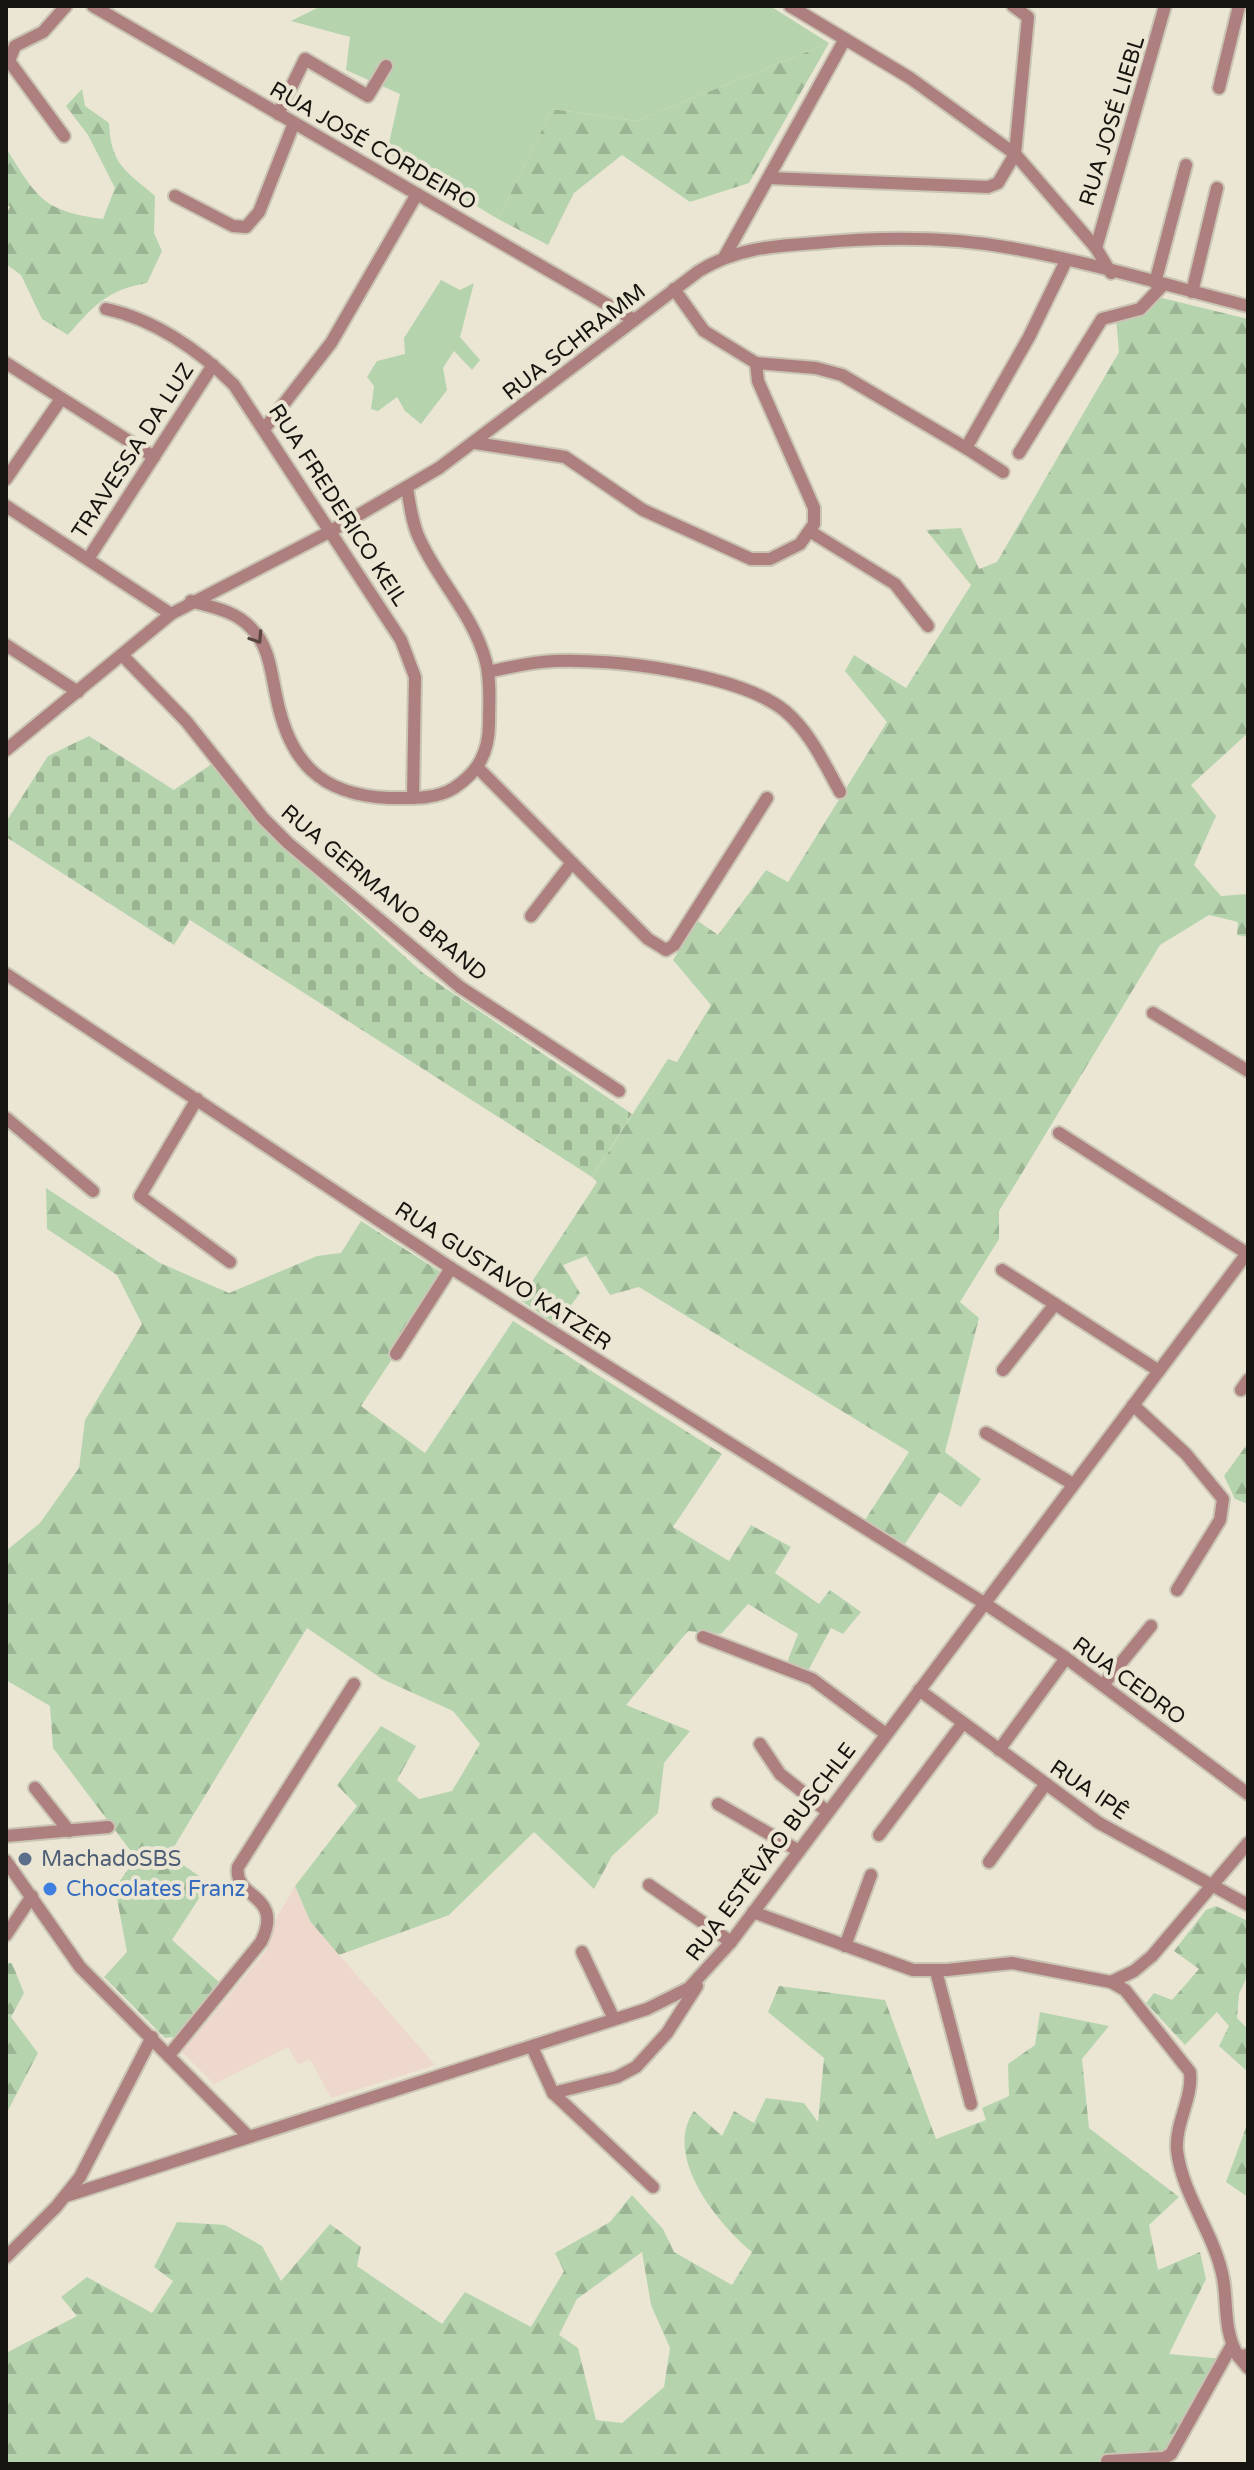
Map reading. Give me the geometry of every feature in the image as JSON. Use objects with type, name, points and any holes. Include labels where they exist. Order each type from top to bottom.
[{"type":"street","points":[[64,136],[9,61],[15,46],[43,32],[66,6]]},
{"type":"street","name":"RUA JOSÉ CORDEIRO","points":[[93,6],[634,320]]},
{"type":"street","points":[[790,6],[910,78],[1015,154],[1096,248],[1111,273]]},
{"type":"street","points":[[769,178],[988,187],[998,183],[1015,154],[1028,17],[1013,6]]},
{"type":"street","name":"RUA JOSÉ LIEBL","points":[[1096,248],[1165,6]]},
{"type":"street","points":[[1219,88],[1239,6]]},
{"type":"street","points":[[725,256],[845,39]]},
{"type":"street","points":[[278,114],[305,59],[368,96],[386,66]]},
{"type":"street","points":[[175,196],[233,226],[246,227],[259,212],[294,123]]},
{"type":"street","points":[[1019,453],[1102,319],[1140,309],[1159,284],[1186,165]]},
{"type":"street","points":[[1192,292],[1217,188]]},
{"type":"street","points":[[265,428],[322,356],[417,194]]},
{"type":"street","name":"RUA SCHRAMM","points":[[6,750],[171,614],[407,488],[475,443],[674,289],[725,256],[771,246],[898,238],[990,244],[1248,306]]},
{"type":"street","points":[[966,448],[1021,351],[1066,261]]},
{"type":"street","points":[[674,289],[704,331],[756,363],[816,368],[842,375],[1003,472]]},
{"type":"street","name":"RUA FREDERICO KEIL","points":[[106,309],[141,318],[213,365],[234,385],[401,640],[413,666],[413,798]]},
{"type":"street","points":[[6,363],[154,457]]},
{"type":"street","points":[[475,443],[506,450],[553,453],[574,461],[643,510],[738,556],[770,559],[791,550],[811,532],[814,516],[811,499],[762,391],[756,363]]},
{"type":"street","name":"TRAVESSA DA LUZ","points":[[88,559],[213,365]]},
{"type":"street","points":[[6,479],[61,399]]},
{"type":"street","points":[[191,601],[224,610],[254,630],[267,654],[288,735],[299,757],[316,776],[353,794],[413,798],[447,793],[478,768],[489,729],[488,672],[467,617],[416,532],[407,488]]},
{"type":"street","points":[[6,506],[171,614]]},
{"type":"street","points":[[811,532],[895,584],[928,626]]},
{"type":"street","points":[[6,645],[78,692]]},
{"type":"street","name":"RUA GERMANO BRAND","points":[[122,655],[186,721],[252,805],[288,843],[460,987],[619,1091]]},
{"type":"street","points":[[488,672],[552,661],[590,661],[669,672],[740,688],[771,702],[795,721],[818,752],[840,792]]},
{"type":"street","points":[[478,768],[571,864],[661,949],[671,949],[767,798]]},
{"type":"street","points":[[531,916],[571,864]]},
{"type":"street","name":"RUA GUSTAVO KATZER","points":[[6,974],[451,1268],[984,1603]]},
{"type":"street","points":[[1153,1013],[1248,1071]]},
{"type":"street","points":[[197,1099],[140,1196],[230,1262]]},
{"type":"street","points":[[6,1118],[93,1191]]},
{"type":"street","points":[[1059,1133],[1248,1253]]},
{"type":"street","name":"RUA ESTÊVÃO BUSCHLE","points":[[66,2196],[614,2019],[674,1998],[702,1977],[1248,1253]]},
{"type":"street","points":[[396,1354],[451,1268]]},
{"type":"street","points":[[1002,1270],[1159,1371]]},
{"type":"street","points":[[1003,1370],[1055,1304]]},
{"type":"street","points":[[1133,1405],[1178,1446],[1223,1499],[1220,1520],[1177,1590]]},
{"type":"street","points":[[986,1433],[1073,1484]]},
{"type":"street","name":"RUA CEDRO","points":[[984,1603],[1066,1658],[1248,1794]]},
{"type":"street","points":[[1103,1685],[1151,1626]]},
{"type":"street","points":[[703,1637],[812,1679],[886,1734]]},
{"type":"street","points":[[999,1750],[1066,1658]]},
{"type":"street","points":[[170,2054],[261,1942],[269,1921],[268,1912],[239,1880],[238,1867],[354,1684]]},
{"type":"street","name":"RUA IPÊ","points":[[919,1690],[1099,1823],[1248,1905]]},
{"type":"street","points":[[879,1835],[963,1723]]},
{"type":"street","points":[[760,1744],[780,1774],[828,1812]]},
{"type":"street","points":[[989,1862],[1045,1785]]},
{"type":"street","points":[[35,1788],[69,1831]]},
{"type":"street","points":[[718,1804],[799,1851]]},
{"type":"street","points":[[6,1836],[108,1827]]},
{"type":"street","points":[[1111,1982],[1142,1965],[1248,1843]]},
{"type":"street","points":[[6,1861],[80,1967],[170,2054],[249,2137]]},
{"type":"street","points":[[845,1946],[871,1875]]},
{"type":"street","points":[[649,1885],[731,1942]]},
{"type":"street","points":[[6,1935],[32,1896]]},
{"type":"street","points":[[753,1912],[894,1965],[936,1971],[1003,1962],[1111,1982],[1139,2004],[1190,2072],[1177,2151],[1222,2273],[1226,2322],[1248,2368]]},
{"type":"street","points":[[582,1952],[614,2019]]},
{"type":"street","points":[[936,1971],[971,2104]]},
{"type":"street","points":[[553,2093],[617,2077],[636,2067],[667,2033],[702,1977]]},
{"type":"street","points":[[6,2257],[66,2196],[87,2164],[152,2037]]},
{"type":"street","points":[[532,2047],[553,2093],[653,2187]]},
{"type":"street","points":[[87,2164],[107,2183]]},
{"type":"street","points":[[1107,2461],[1164,2458],[1171,2454],[1239,2352]]},
{"type":"shaded area","points":[[295,1886],[310,1921],[435,2065],[331,2098],[310,2059],[298,2065],[288,2047],[214,2084],[182,2052],[266,1951],[277,1917]]},
{"type":"green space","points":[[321,6],[770,6],[829,43],[636,121],[552,109],[498,219],[387,152],[400,94],[346,70],[350,37],[291,21]]},
{"type":"green space","points":[[829,43],[749,183],[690,202],[622,155],[574,193],[548,245],[498,219],[552,109],[636,121]]},
{"type":"green space","points":[[82,89],[85,106],[109,123],[113,148],[122,166],[155,196],[154,233],[162,251],[147,283],[122,290],[103,300],[68,335],[42,319],[21,275],[6,264],[6,215],[10,207],[6,203],[6,148],[34,190],[44,199],[67,212],[103,219],[115,188],[88,135],[66,106]]},
{"type":"green space","points":[[441,280],[460,290],[474,283],[460,337],[480,360],[472,370],[454,351],[443,368],[447,390],[421,424],[405,411],[397,397],[378,411],[371,409],[374,386],[367,377],[377,361],[405,354],[404,338]]},
{"type":"green space","points":[[1158,297],[1248,319],[1248,733],[1191,785],[1216,816],[1194,865],[1221,896],[1248,894],[1248,937],[1237,935],[1238,922],[1209,915],[1160,945],[999,1211],[999,1239],[960,1302],[979,1318],[945,1452],[981,1479],[961,1507],[939,1492],[905,1544],[865,1520],[909,1452],[639,1287],[610,1295],[586,1256],[563,1265],[580,1293],[557,1325],[520,1300],[597,1182],[592,1177],[668,1059],[677,1062],[711,1005],[673,960],[698,921],[718,935],[766,870],[788,882],[887,722],[845,671],[854,655],[906,688],[971,585],[926,530],[961,528],[979,569],[997,562],[1119,352],[1116,318]]},
{"type":"green space","points":[[89,736],[174,790],[213,763],[267,833],[423,973],[632,1114],[592,1177],[190,920],[174,945],[6,837],[6,822],[48,756]]},
{"type":"green space","points":[[46,1188],[160,1263],[229,1293],[317,1256],[341,1253],[361,1221],[447,1276],[361,1406],[425,1453],[513,1321],[722,1454],[673,1527],[729,1561],[751,1525],[791,1547],[775,1573],[819,1604],[830,1590],[861,1612],[843,1634],[831,1628],[809,1669],[792,1668],[788,1660],[798,1634],[748,1604],[721,1634],[688,1631],[626,1705],[690,1731],[664,1763],[658,1813],[612,1856],[594,1889],[534,1832],[449,1915],[339,1955],[310,1921],[295,1886],[357,1806],[337,1785],[381,1726],[416,1746],[397,1780],[419,1799],[452,1791],[480,1744],[453,1711],[382,1679],[307,1628],[169,1855],[209,1883],[172,1940],[219,1982],[174,2037],[165,2038],[104,1977],[127,1952],[115,1888],[136,1858],[53,1748],[50,1706],[6,1680],[6,1551],[40,1523],[79,1468],[85,1420],[142,1324],[117,1275],[47,1229]]},
{"type":"green space","points":[[1248,1443],[1248,1504],[1235,1499],[1224,1476]]},
{"type":"green space","points":[[1216,1906],[1248,1921],[1248,1975],[1239,1994],[1237,2018],[1248,2029],[1248,2072],[1219,2046],[1229,2026],[1217,2012],[1185,2045],[1146,2003],[1154,1993],[1172,2000],[1199,1969],[1174,1951],[1206,1910]]},
{"type":"green space","points":[[6,1963],[12,1963],[24,1993],[11,2017],[38,2053],[6,2114]]},
{"type":"green space","points":[[779,1986],[885,2000],[936,2139],[986,2120],[982,2108],[1009,2096],[1008,2064],[1035,2045],[1040,2012],[1109,2026],[1082,2059],[1089,2128],[1179,2197],[1149,2225],[1158,2270],[1200,2252],[1206,2279],[1169,2354],[1224,2359],[1164,2458],[1097,2464],[6,2464],[6,2353],[77,2316],[61,2297],[87,2277],[152,2313],[173,2281],[154,2267],[177,2222],[225,2225],[262,2246],[281,2281],[330,2224],[361,2247],[357,2266],[442,2324],[465,2292],[531,2327],[564,2271],[555,2253],[610,2222],[632,2195],[663,2229],[674,2252],[732,2285],[752,2252],[724,2224],[698,2188],[689,2168],[685,2148],[686,2129],[694,2111],[722,2136],[734,2111],[754,2123],[766,2098],[804,2103],[818,2122],[824,2058],[768,2012]],"holes":[[[642,2252],[651,2305],[670,2348],[664,2387],[622,2423],[596,2420],[578,2348],[559,2335],[577,2299]]]},
{"type":"green space","points":[[1248,2122],[1248,2197],[1226,2182]]},
{"type":"place","name":"MachadoSBS","points":[[25,1859]]},
{"type":"place","name":"Chocolates Franz","points":[[50,1889]]}]
